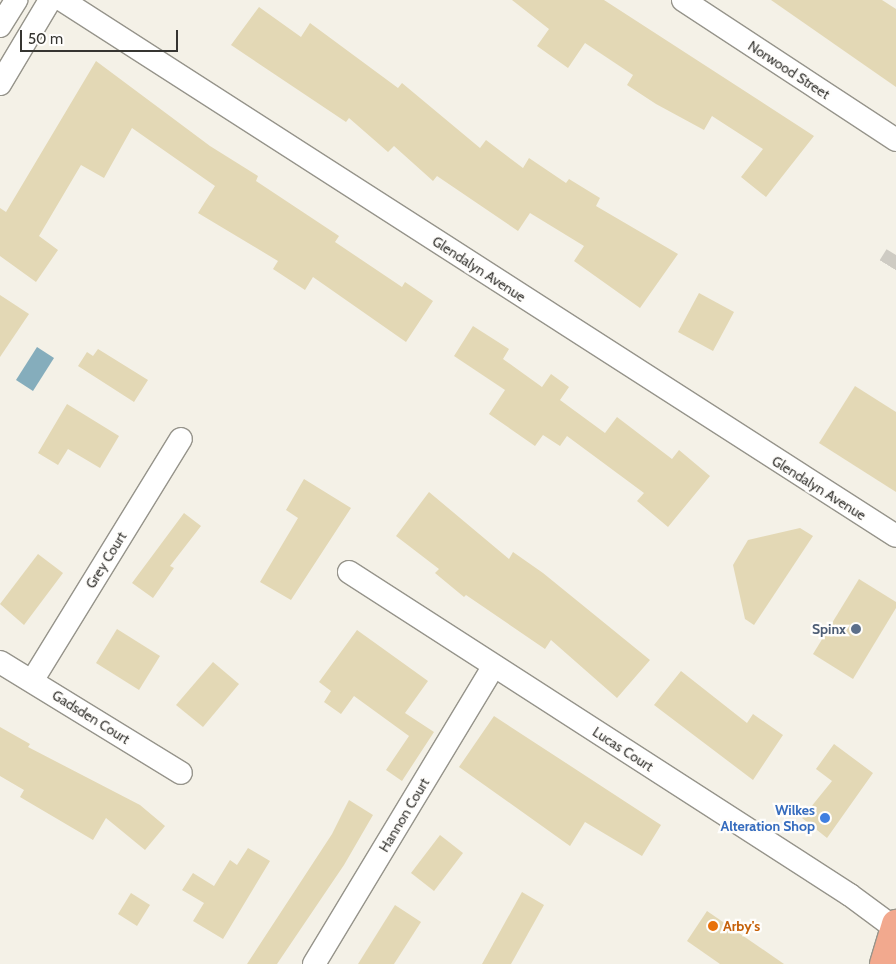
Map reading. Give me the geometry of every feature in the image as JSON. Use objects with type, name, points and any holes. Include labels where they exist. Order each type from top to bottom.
[{"type":"highway","points":[[884,964],[896,927]]},
{"type":"street","points":[[0,26],[16,0]]},
{"type":"street","points":[[0,84],[50,0]]},
{"type":"street","name":"Glendalyn Avenue","points":[[62,0],[896,536]]},
{"type":"street","name":"Norwood Street","points":[[683,0],[896,140]]},
{"type":"street","name":"Grey Court","points":[[32,681],[180,439]]},
{"type":"street","name":"Lucas Court","points":[[350,572],[896,927]]},
{"type":"street","name":"Gadsden Court","points":[[0,662],[181,773]]},
{"type":"street","name":"Hannon Court","points":[[314,964],[494,666]]},
{"type":"water","points":[[37,347],[54,358],[33,391],[16,380]]},
{"type":"building","points":[[512,0],[604,0],[814,136],[766,197],[741,177],[763,149],[712,116],[704,130],[656,104],[627,85],[633,75],[585,43],[568,68],[537,46],[549,29]]},
{"type":"building","points":[[771,0],[882,0],[896,9],[896,87]]},
{"type":"building","points":[[259,7],[301,37],[310,23],[398,88],[402,83],[480,148],[486,140],[523,168],[529,158],[566,183],[569,179],[600,198],[596,206],[678,254],[640,308],[574,261],[584,246],[530,213],[518,231],[437,176],[433,181],[394,146],[388,152],[349,118],[346,122],[231,45]]},
{"type":"building","points":[[96,61],[210,146],[258,176],[256,181],[339,236],[335,242],[402,287],[405,282],[433,301],[406,342],[313,277],[305,290],[273,269],[278,261],[198,213],[215,186],[132,128],[104,178],[81,165],[39,236],[58,250],[36,282],[0,256],[0,208],[6,212]]},
{"type":"building","points":[[699,293],[734,312],[713,351],[678,332]]},
{"type":"building","points":[[0,295],[29,314],[0,357]]},
{"type":"building","points":[[473,326],[509,349],[503,359],[542,387],[551,374],[569,387],[560,400],[605,433],[617,417],[672,459],[679,450],[710,476],[668,527],[637,501],[644,493],[567,436],[560,446],[543,435],[535,446],[489,414],[505,390],[454,356]]},
{"type":"building","points":[[98,349],[148,380],[134,402],[78,366],[87,352],[93,356]]},
{"type":"building","points":[[855,386],[896,412],[896,492],[819,443]]},
{"type":"building","points":[[67,404],[119,436],[100,468],[68,449],[58,465],[38,453]]},
{"type":"building","points":[[304,479],[351,508],[291,600],[260,582],[298,518],[286,510]]},
{"type":"building","points":[[429,492],[509,559],[513,552],[543,573],[650,660],[617,698],[551,640],[545,649],[466,595],[464,597],[435,573],[439,569],[396,536]]},
{"type":"building","points":[[184,513],[201,526],[170,566],[174,568],[153,598],[132,583]]},
{"type":"building","points":[[800,528],[813,536],[754,625],[745,619],[733,565],[748,540]]},
{"type":"building","points":[[38,554],[63,573],[24,625],[0,604]]},
{"type":"building","points":[[859,579],[896,602],[896,608],[853,679],[813,654]]},
{"type":"building","points":[[117,629],[160,656],[139,690],[96,663]]},
{"type":"building","points":[[357,630],[428,681],[405,713],[434,732],[402,781],[386,770],[409,736],[354,696],[341,714],[324,702],[331,691],[319,682]]},
{"type":"building","points":[[213,662],[239,684],[203,727],[176,705]]},
{"type":"building","points":[[681,671],[747,723],[753,714],[783,735],[753,780],[654,705]]},
{"type":"building","points":[[494,716],[661,825],[642,856],[585,822],[570,846],[459,767]]},
{"type":"building","points":[[0,727],[30,744],[28,747],[140,805],[165,826],[145,850],[106,818],[93,840],[20,797],[24,790],[0,776]]},
{"type":"building","points":[[834,744],[873,773],[827,838],[802,818],[832,781],[816,769]]},
{"type":"building","points":[[349,800],[373,815],[344,865],[277,964],[247,964],[332,834]]},
{"type":"building","points":[[440,835],[463,853],[434,891],[411,873]]},
{"type":"building","points":[[248,848],[270,861],[223,939],[193,921],[204,903],[182,890],[193,873],[214,886],[230,860],[237,865]]},
{"type":"building","points":[[522,892],[544,905],[511,964],[482,964]]},
{"type":"building","points":[[131,893],[150,905],[137,926],[118,914]]},
{"type":"building","points":[[395,905],[421,922],[394,964],[358,964]]},
{"type":"building","name":"Arby's","points":[[707,911],[784,964],[720,964],[687,941]]},
{"type":"tunnel","points":[[889,266],[896,255]]},
{"type":"place","name":"Spinx","points":[[856,629]]},
{"type":"place","name":"Wilkes Alteration Shop","points":[[825,818]]},
{"type":"place","name":"Arby's","points":[[713,926]]}]
